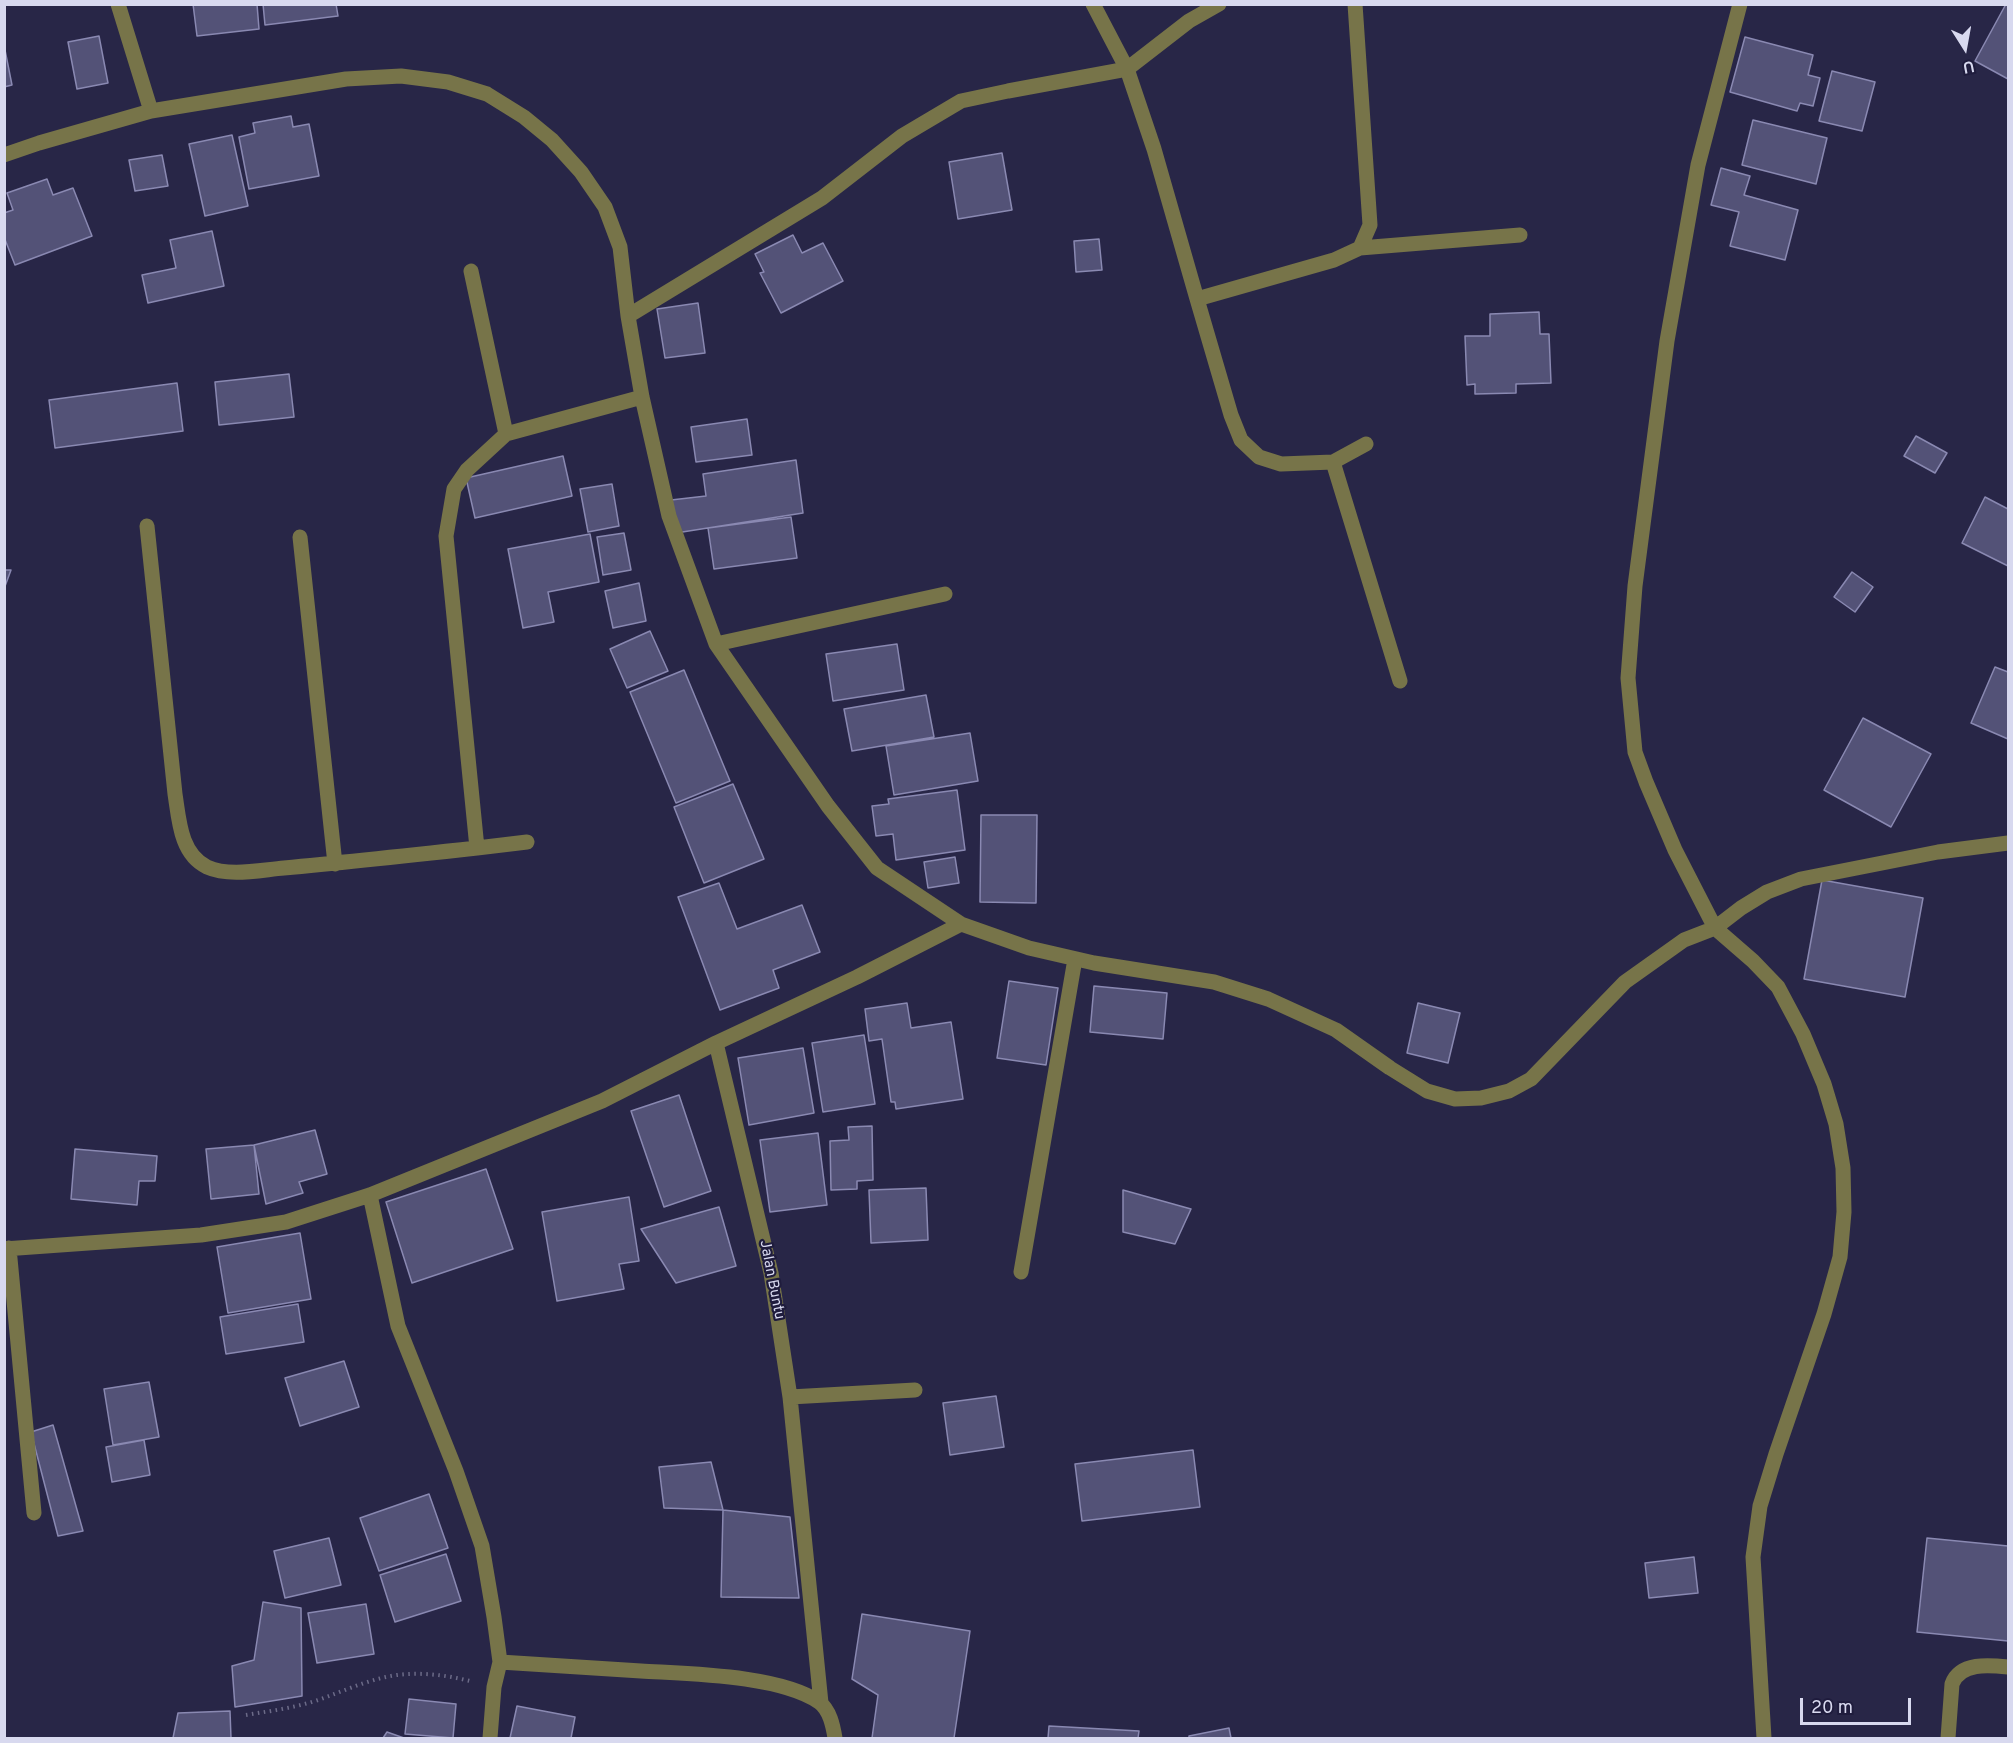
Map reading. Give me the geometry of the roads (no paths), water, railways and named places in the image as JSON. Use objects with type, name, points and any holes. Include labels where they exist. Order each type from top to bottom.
[{"type":"street","points":[[118,4],[152,111]]},
{"type":"street","points":[[1093,4],[1127,69],[1154,149],[1222,388],[1241,440],[1259,457],[1281,464],[1333,462],[1366,444]]},
{"type":"street","points":[[628,316],[822,198],[902,136],[961,101],[1127,69],[1189,21],[1219,4]]},
{"type":"street","points":[[1354,4],[1370,225],[1360,248]]},
{"type":"street","points":[[1740,4],[1698,165],[1667,341],[1635,586],[1628,678],[1635,752],[1675,850],[1715,928],[1753,961],[1778,987],[1803,1034],[1824,1084],[1836,1124],[1843,1168],[1844,1212],[1840,1257],[1824,1314],[1763,1495],[1753,1557],[1764,1738]]},
{"type":"street","points":[[4,155],[152,111],[346,79],[401,76],[448,82],[488,94],[524,117],[552,140],[581,172],[605,207],[620,247],[628,316],[642,398],[669,516],[716,644],[828,806],[877,867],[961,924],[1029,948],[1075,959],[1214,982],[1268,999],[1335,1030],[1427,1091],[1455,1099],[1481,1098],[1509,1091],[1531,1079],[1625,982],[1684,940],[1715,928],[1767,892],[1801,879],[1938,852],[2008,843]]},
{"type":"street","points":[[1197,299],[1334,260],[1360,248],[1520,235]]},
{"type":"street","points":[[471,271],[506,434]]},
{"type":"street","points":[[477,848],[446,536],[454,489],[467,470],[506,434],[642,398]]},
{"type":"street","points":[[1333,462],[1400,681]]},
{"type":"street","points":[[147,526],[177,805],[180,826],[189,854],[207,867],[231,872],[335,864],[527,842]]},
{"type":"street","points":[[300,537],[335,864]]},
{"type":"street","points":[[716,644],[945,594]]},
{"type":"street","points":[[34,1513],[7,1249],[201,1234],[286,1222],[370,1195],[602,1101],[961,924]]},
{"type":"street","points":[[1021,1272],[1075,959]]},
{"type":"street","name":"Jalan Buntu","points":[[716,1043],[771,1273],[790,1397],[821,1703],[832,1721],[835,1738]]},
{"type":"street","points":[[370,1195],[398,1326],[456,1471],[482,1546],[500,1662],[494,1687],[490,1738]]},
{"type":"street","points":[[790,1397],[915,1390]]},
{"type":"street","points":[[500,1662],[716,1675],[796,1691],[821,1703]]},
{"type":"street","points":[[1948,1738],[1952,1684],[1955,1677],[1965,1670],[1985,1664],[2008,1667]]}]
